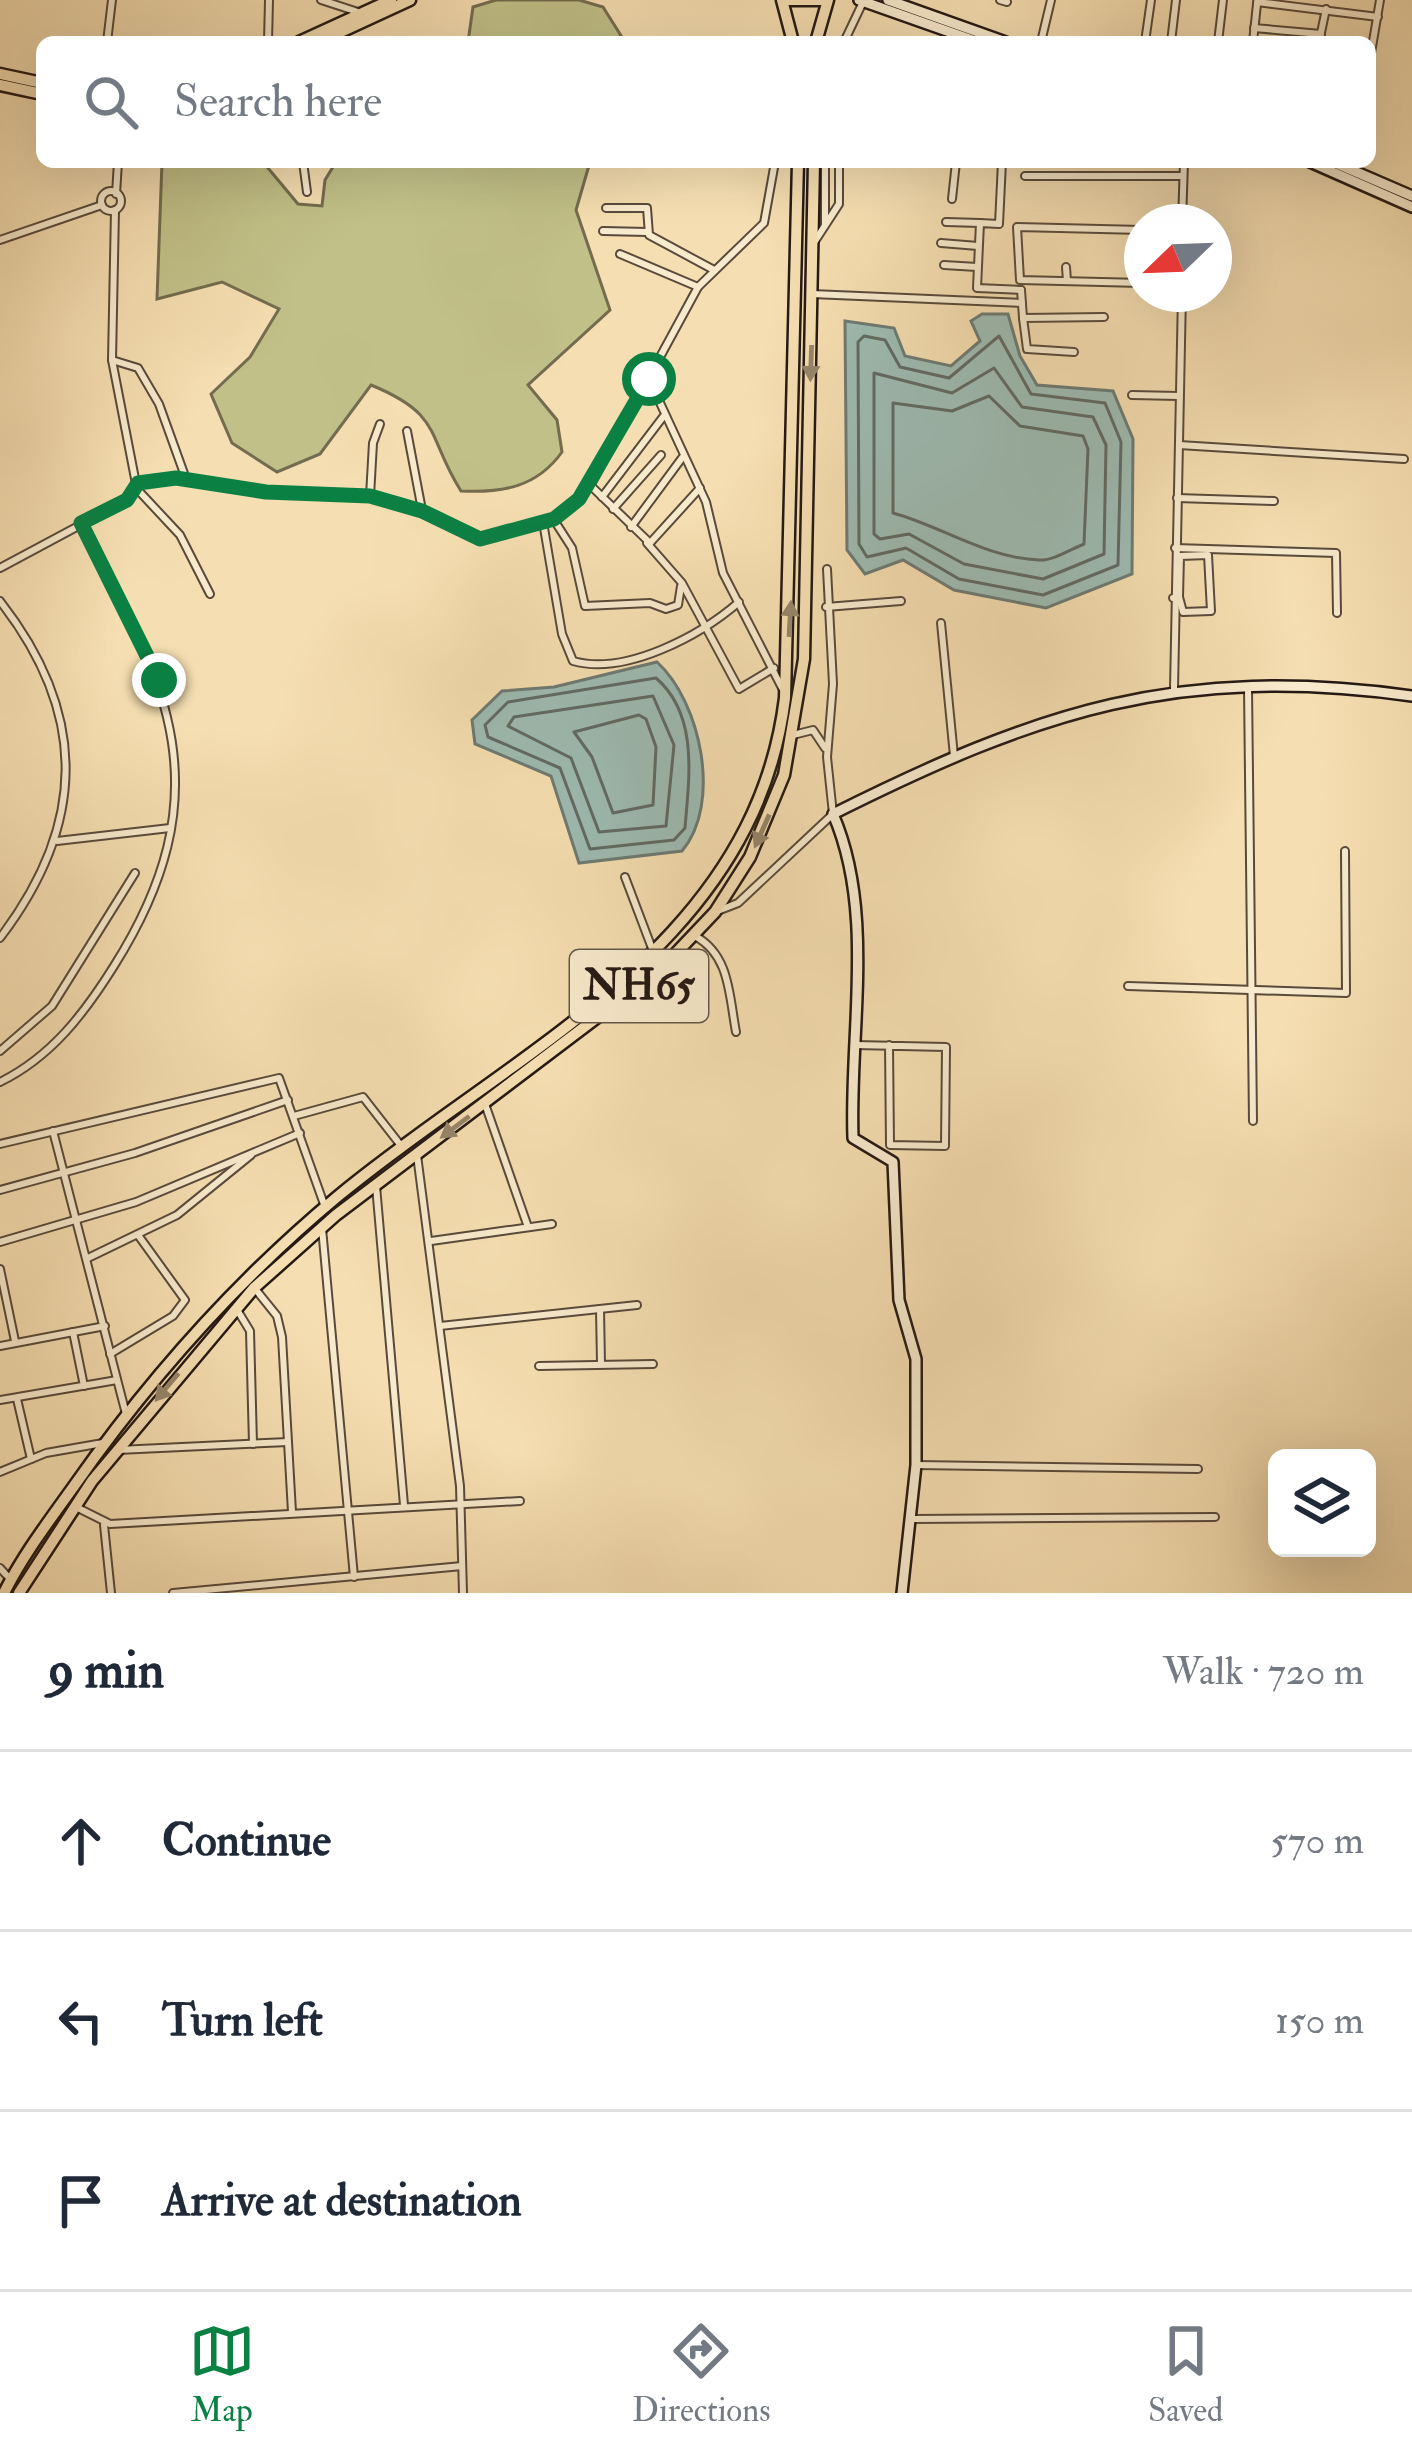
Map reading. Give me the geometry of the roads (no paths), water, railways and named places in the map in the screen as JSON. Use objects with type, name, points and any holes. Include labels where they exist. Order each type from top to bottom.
[{"type":"highway","points":[[312,36],[391,0]]},
{"type":"highway","points":[[332,36],[410,0]]},
{"type":"highway","points":[[792,36],[785,0],[825,0],[818,36]]},
{"type":"highway","points":[[0,74],[36,82]]},
{"type":"highway","points":[[0,85],[36,93]]},
{"type":"highway","name":"NH65","points":[[4,1593],[103,1443],[210,1313],[325,1207],[654,955],[716,885],[736,850],[770,776],[785,698],[798,168]]},
{"type":"highway","name":"NH65","points":[[19,1593],[73,1505],[254,1288],[322,1226],[661,969],[715,912],[765,825],[794,736],[804,659],[814,168]]},
{"type":"street","points":[[107,36],[112,0]]},
{"type":"street","points":[[268,0],[268,36]]},
{"type":"street","points":[[322,0],[363,13]]},
{"type":"street","points":[[888,0],[959,36]]},
{"type":"street","points":[[1042,36],[1051,0]]},
{"type":"street","points":[[1146,36],[1151,0]]},
{"type":"street","points":[[1172,36],[1176,0]]},
{"type":"street","points":[[1219,36],[1222,0]]},
{"type":"street","points":[[1374,36],[1380,0]]},
{"type":"street","points":[[846,36],[861,1],[985,36]]},
{"type":"street","points":[[1253,36],[1257,1],[1378,17]]},
{"type":"street","points":[[1320,36],[1325,9]]},
{"type":"street","points":[[1254,28],[1307,36]]},
{"type":"street","points":[[118,168],[112,359],[121,423],[137,486],[180,535],[210,594]]},
{"type":"street","points":[[304,168],[308,192]]},
{"type":"street","points":[[0,568],[137,486],[186,479],[266,492],[370,496],[422,511],[480,539],[554,519],[590,486],[698,287],[764,223],[774,168]]},
{"type":"street","points":[[825,168],[825,227]]},
{"type":"street","points":[[813,244],[839,204],[838,168]]},
{"type":"street","points":[[952,199],[955,168]]},
{"type":"street","points":[[946,221],[999,224],[1002,168]]},
{"type":"street","points":[[1182,204],[1184,168]]},
{"type":"street","points":[[1324,168],[1412,207]]},
{"type":"street","points":[[1356,168],[1412,196]]},
{"type":"street","points":[[1024,176],[1183,176]]},
{"type":"street","points":[[102,206],[104,194],[116,194]]},
{"type":"street","points":[[0,240],[102,206],[115,210]]},
{"type":"street","points":[[606,208],[647,208],[647,232]]},
{"type":"street","points":[[980,223],[977,288],[1021,290]]},
{"type":"street","points":[[1074,352],[1028,349],[1017,227],[1124,230]]},
{"type":"street","points":[[603,231],[647,232],[714,270]]},
{"type":"street","points":[[941,243],[978,246]]},
{"type":"street","points":[[620,254],[698,287]]},
{"type":"street","points":[[944,265],[977,267]]},
{"type":"street","points":[[1066,267],[1067,281]]},
{"type":"street","points":[[1020,280],[1124,283]]},
{"type":"street","points":[[812,294],[1022,303]]},
{"type":"street","points":[[1175,548],[1181,312]]},
{"type":"street","points":[[1024,318],[1104,317]]},
{"type":"street","points":[[112,359],[138,368],[159,404],[186,479]]},
{"type":"street","points":[[649,379],[662,417],[700,488],[723,573],[785,698]]},
{"type":"street","points":[[1132,395],[1178,396]]},
{"type":"street","points":[[602,497],[662,417]]},
{"type":"street","points":[[370,496],[373,442],[380,424]]},
{"type":"street","points":[[407,431],[422,511]]},
{"type":"street","points":[[1179,445],[1404,459]]},
{"type":"street","points":[[614,509],[661,455]]},
{"type":"street","points":[[631,527],[683,457]]},
{"type":"street","points":[[590,486],[682,583],[739,689],[774,668]]},
{"type":"street","points":[[647,543],[700,488]]},
{"type":"street","points":[[1177,498],[1274,501]]},
{"type":"street","points":[[554,519],[572,548],[585,606],[650,603],[666,610],[678,605],[682,583]]},
{"type":"street","points":[[543,522],[562,634],[573,661],[611,662],[696,638],[740,602]]},
{"type":"street","points":[[0,1082],[41,1055],[89,1005],[145,910],[163,866],[170,828],[177,761],[159,680],[81,523]]},
{"type":"street","points":[[1175,548],[1183,555],[1210,557],[1212,609],[1183,612],[1176,597]]},
{"type":"street","points":[[1175,548],[1183,555],[1336,553],[1337,613]]},
{"type":"street","points":[[1174,689],[1176,597],[1183,555]]},
{"type":"street","points":[[826,757],[833,684],[827,569]]},
{"type":"street","points":[[0,601],[52,694],[69,765],[57,842],[1,934]]},
{"type":"street","points":[[826,607],[901,601]]},
{"type":"street","points":[[941,623],[954,756]]},
{"type":"street","points":[[715,912],[722,914],[738,902],[833,814],[954,756],[1076,710],[1174,689],[1338,686],[1412,696]]},
{"type":"street","points":[[1248,688],[1253,1121]]},
{"type":"street","points":[[794,736],[806,730],[819,734],[833,814],[850,868],[853,1138],[861,1147],[891,1156],[895,1170],[899,1300],[916,1359],[913,1519],[902,1593]]},
{"type":"street","points":[[57,842],[170,828]]},
{"type":"street","points":[[1128,986],[1346,993],[1346,851]]},
{"type":"street","points":[[0,1051],[52,1006],[135,873]]},
{"type":"street","points":[[625,877],[654,955]]},
{"type":"street","points":[[694,936],[718,953],[736,1032]]},
{"type":"street","points":[[855,1045],[889,1045],[946,1046],[945,1146],[890,1145],[889,1045]]},
{"type":"street","points":[[0,1144],[274,1077],[288,1100],[325,1207]]},
{"type":"street","points":[[294,1116],[363,1097],[402,1147]]},
{"type":"street","points":[[0,1190],[66,1174],[288,1100]]},
{"type":"street","points":[[485,1104],[528,1227]]},
{"type":"street","points":[[53,1131],[126,1414]]},
{"type":"street","points":[[0,1242],[136,1202],[300,1133]]},
{"type":"street","points":[[88,1258],[189,1207],[257,1150]]},
{"type":"street","points":[[417,1155],[460,1502],[463,1593]]},
{"type":"street","points":[[376,1185],[404,1505]]},
{"type":"street","points":[[431,1241],[552,1224]]},
{"type":"street","points":[[322,1226],[354,1577]]},
{"type":"street","points":[[110,1354],[173,1316],[185,1300],[138,1235]]},
{"type":"street","points":[[0,1268],[15,1342]]},
{"type":"street","points":[[254,1288],[280,1325],[292,1512]]},
{"type":"street","points":[[440,1326],[638,1305]]},
{"type":"street","points":[[236,1307],[250,1330],[253,1444]]},
{"type":"street","points":[[600,1309],[601,1364]]},
{"type":"street","points":[[0,1346],[105,1326]]},
{"type":"street","points":[[73,1332],[84,1386]]},
{"type":"street","points":[[539,1366],[653,1364]]},
{"type":"street","points":[[0,1400],[117,1380]]},
{"type":"street","points":[[17,1397],[31,1460]]},
{"type":"street","points":[[116,1450],[288,1442]]},
{"type":"street","points":[[0,1472],[103,1443]]},
{"type":"street","points":[[916,1465],[1198,1469]]},
{"type":"street","points":[[73,1505],[104,1523],[520,1501]]},
{"type":"street","points":[[913,1519],[1215,1517]]},
{"type":"street","points":[[104,1523],[111,1593]]},
{"type":"street","points":[[173,1593],[462,1566]]},
{"type":"street","points":[[0,1568],[11,1580]]},
{"type":"water","points":[[982,314],[1008,314],[1020,356],[1037,385],[1113,391],[1133,439],[1132,574],[1046,608],[954,590],[903,560],[865,574],[847,550],[845,321],[894,328],[905,356],[951,366],[980,341],[971,321]]},
{"type":"water","points":[[657,662],[685,702],[701,754],[701,807],[694,831],[682,851],[579,863],[551,776],[475,744],[472,720],[502,691],[554,687]]}]
